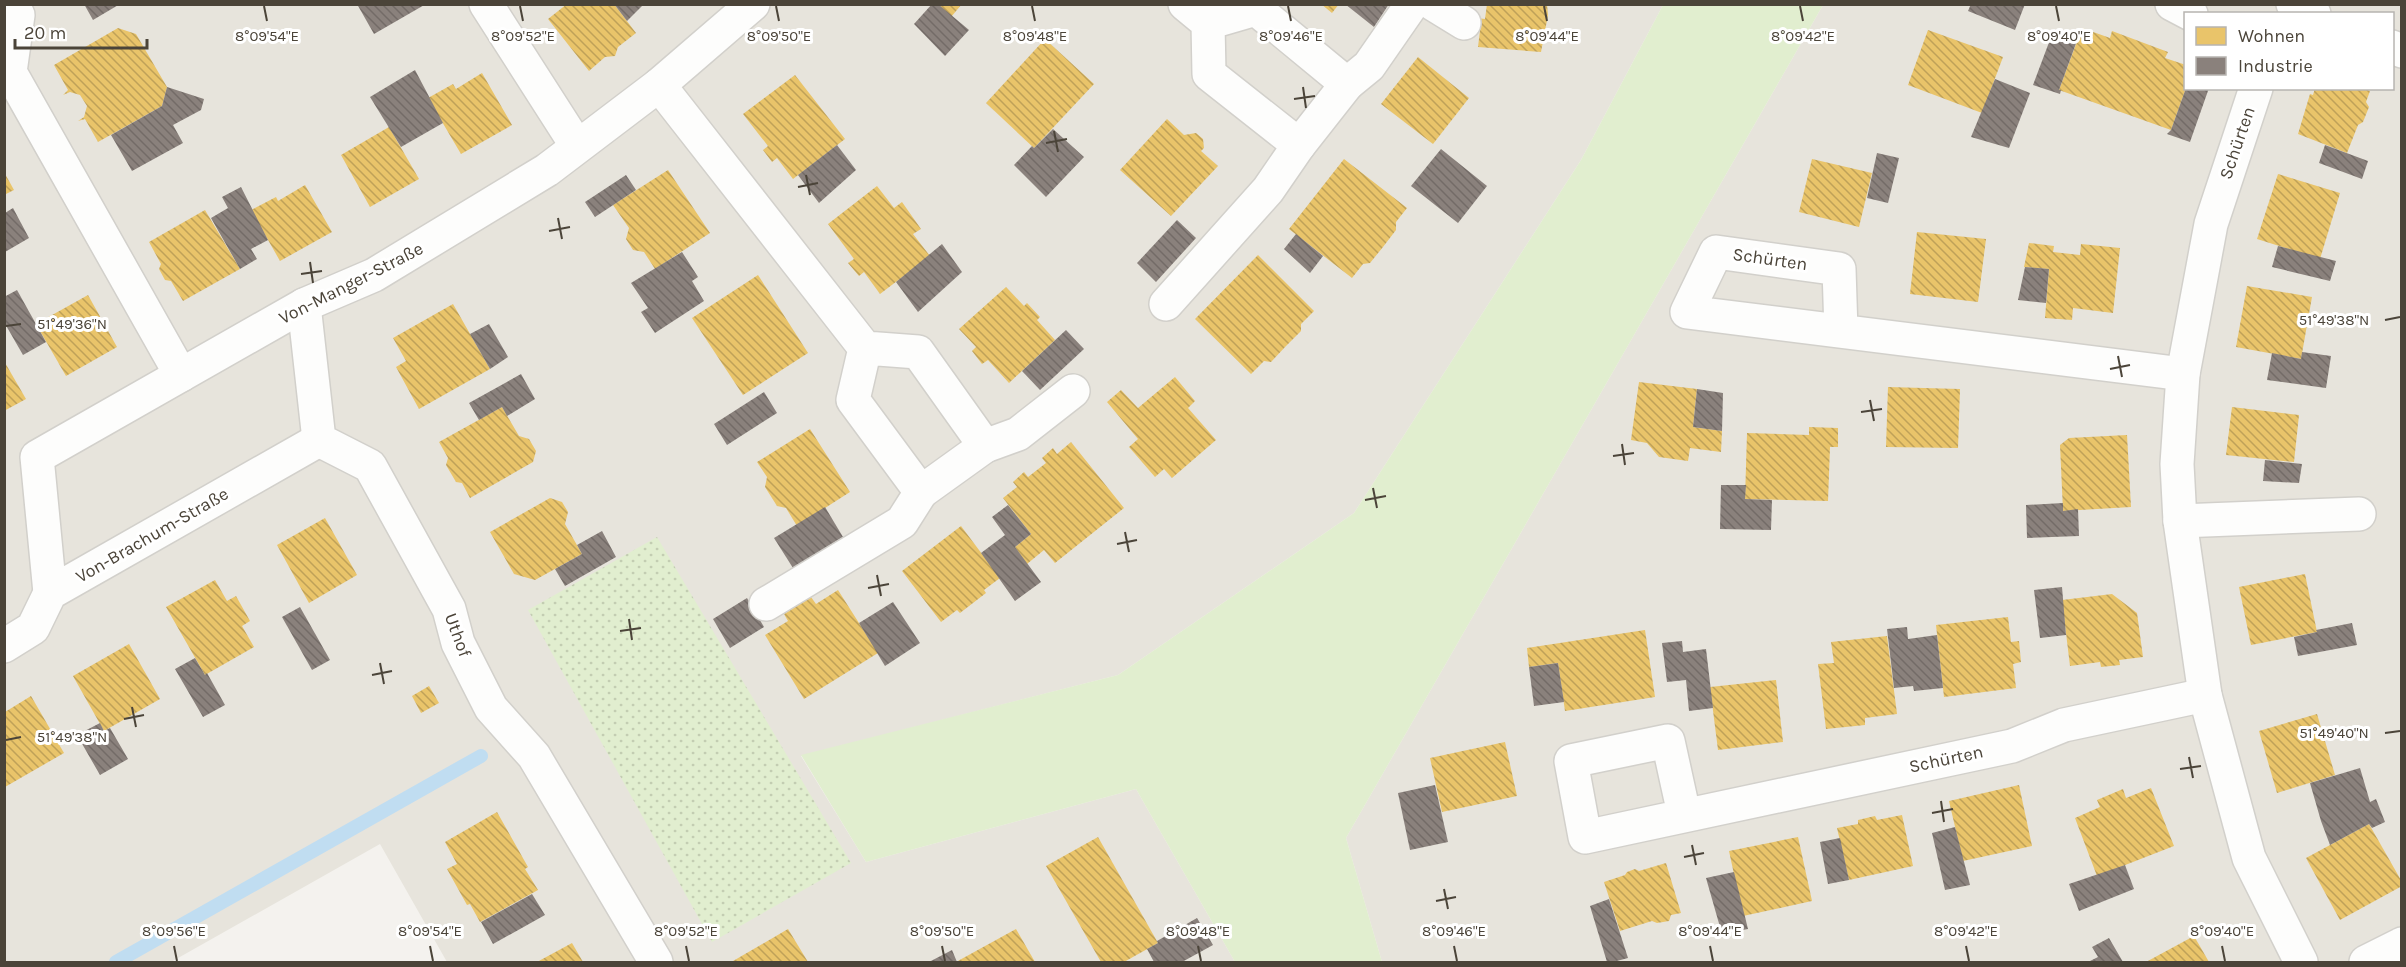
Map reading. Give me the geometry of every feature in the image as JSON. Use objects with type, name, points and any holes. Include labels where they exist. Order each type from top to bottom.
[{"type":"street","points":[[12,4],[18,15],[7,71],[181,375]]},
{"type":"street","points":[[486,4],[577,146]]},
{"type":"street","name":"Von-Manger-Straße","points":[[50,593],[37,457],[304,305],[374,274],[547,170],[660,85],[753,4]]},
{"type":"street","points":[[1166,304],[1268,190],[1299,145],[1347,84],[1369,66],[1412,4]]},
{"type":"street","points":[[1433,4],[1464,23]]},
{"type":"street","points":[[2172,4],[2188,12]]},
{"type":"street","points":[[2293,4],[2310,12]]},
{"type":"street","points":[[1299,145],[1209,74],[1197,14],[1256,9],[1347,84]]},
{"type":"street","points":[[660,85],[865,348],[918,352],[985,446]]},
{"type":"street","name":"Schürten","points":[[2255,90],[2211,224],[2183,374],[2177,464],[2180,521],[2205,695],[2249,858],[2301,963]]},
{"type":"street","points":[[304,305],[318,440]]},
{"type":"street","points":[[1841,331],[2183,374]]},
{"type":"street","points":[[865,348],[853,400],[921,492]]},
{"type":"street","points":[[766,604],[902,522],[921,492],[985,446],[1018,434],[1073,391]]},
{"type":"street","name":"Von-Brachum-Straße","points":[[50,593],[318,440]]},
{"type":"street","name":"Uthof","points":[[318,440],[370,466],[449,609],[458,643],[491,708],[534,756],[656,963]]},
{"type":"street","points":[[2180,521],[2359,514]]},
{"type":"street","points":[[4,646],[33,628],[50,593]]},
{"type":"street","name":"Schürten","points":[[1684,814],[2012,746],[2064,725],[2205,695]]},
{"type":"street","points":[[2366,963],[2402,944]]},
{"type":"shaded area","points":[[5,5],[1663,5],[1581,160],[1354,513],[1118,675],[801,756],[866,862],[1136,789],[1235,962],[447,962],[380,844],[171,962],[5,962]]},
{"type":"shaded area","points":[[1823,5],[2401,5],[2401,962],[1382,962],[1346,838]]},
{"type":"green space","points":[[1663,5],[1823,5],[1346,838],[1382,962],[1235,962],[1136,789],[866,862],[801,755],[1118,675],[1354,513],[1581,160]]},
{"type":"green space","points":[[657,537],[851,863],[712,942],[528,610]]},
{"type":"building: Wohnen","points":[[567,4],[614,4],[636,33],[618,47],[615,56],[605,57],[589,71],[548,19]]},
{"type":"building: Wohnen","points":[[938,4],[962,4],[951,17]]},
{"type":"building: Wohnen","points":[[1321,4],[1339,4],[1332,13]]},
{"type":"building: Wohnen","points":[[1487,4],[1547,4],[1548,15],[1541,52],[1478,47],[1481,22],[1477,21],[1477,18],[1485,19]]},
{"type":"building: Wohnen","points":[[118,28],[136,34],[167,87],[162,106],[98,142],[85,119],[78,121],[84,117],[87,106],[80,95],[70,92],[63,95],[68,90],[54,65]]},
{"type":"building: Wohnen","points":[[2082,28],[2110,38],[2112,31],[2168,52],[2165,58],[2184,64],[2185,90],[2171,130],[2059,90]]},
{"type":"building: Wohnen","points":[[1928,30],[2003,57],[1982,113],[1908,85]]},
{"type":"building: Wohnen","points":[[1045,39],[1094,84],[1034,148],[986,103]]},
{"type":"building: Wohnen","points":[[1418,57],[1469,98],[1433,144],[1381,104]]},
{"type":"building: Wohnen","points":[[482,73],[512,125],[461,154],[428,98],[453,84],[456,89]]},
{"type":"building: Wohnen","points":[[795,75],[845,139],[793,179],[777,158],[772,162],[763,150],[768,146],[743,114]]},
{"type":"building: Wohnen","points":[[2314,90],[2370,91],[2366,102],[2369,107],[2363,122],[2358,125],[2347,153],[2298,134],[2310,94],[2313,95]]},
{"type":"building: Wohnen","points":[[1167,119],[1184,135],[1196,133],[1203,139],[1204,148],[1201,151],[1218,166],[1171,216],[1120,170]]},
{"type":"building: Wohnen","points":[[389,127],[419,179],[370,207],[341,155]]},
{"type":"building: Wohnen","points":[[1344,159],[1407,208],[1396,222],[1396,230],[1383,247],[1370,263],[1363,264],[1352,278],[1289,229]]},
{"type":"building: Wohnen","points":[[1812,159],[1872,173],[1859,227],[1799,212]]},
{"type":"building: Wohnen","points":[[668,170],[710,233],[655,269],[644,252],[633,250],[626,239],[629,228],[613,205]]},
{"type":"building: Wohnen","points":[[4,172],[14,190],[4,195]]},
{"type":"building: Wohnen","points":[[2278,174],[2340,193],[2320,259],[2257,239]]},
{"type":"building: Wohnen","points":[[305,185],[332,232],[280,261],[251,210],[276,197],[278,201]]},
{"type":"building: Wohnen","points":[[877,186],[894,208],[902,202],[921,229],[913,234],[930,256],[880,294],[864,272],[859,276],[848,263],[854,259],[828,224]]},
{"type":"building: Wohnen","points":[[205,210],[240,269],[183,301],[171,281],[165,280],[159,269],[161,264],[149,242]]},
{"type":"building: Wohnen","points":[[1917,232],[1986,239],[1978,302],[1910,294]]},
{"type":"building: Wohnen","points":[[2029,243],[2054,246],[2053,252],[2080,255],[2081,244],[2120,248],[2113,313],[2073,308],[2072,320],[2045,318],[2049,269],[2024,267]]},
{"type":"building: Wohnen","points":[[1258,255],[1314,311],[1301,324],[1301,331],[1271,362],[1264,361],[1251,374],[1195,319]]},
{"type":"building: Wohnen","points":[[758,275],[808,353],[743,395],[692,318]]},
{"type":"building: Wohnen","points":[[2247,286],[2312,297],[2301,359],[2236,347]]},
{"type":"building: Wohnen","points":[[1006,287],[1024,306],[1027,303],[1040,317],[1037,320],[1055,340],[1009,383],[988,360],[982,364],[972,351],[976,347],[959,329]]},
{"type":"building: Wohnen","points":[[88,295],[117,347],[66,376],[36,324]]},
{"type":"building: Wohnen","points":[[453,304],[490,369],[419,409],[396,367],[406,361],[393,338]]},
{"type":"building: Wohnen","points":[[4,361],[26,399],[4,411]]},
{"type":"building: Wohnen","points":[[1175,377],[1195,401],[1188,408],[1216,440],[1172,478],[1164,469],[1155,477],[1129,447],[1138,439],[1107,402],[1121,390],[1138,408]]},
{"type":"building: Wohnen","points":[[1639,382],[1697,389],[1693,427],[1722,431],[1721,452],[1690,448],[1688,461],[1659,457],[1647,443],[1631,440]]},
{"type":"building: Wohnen","points":[[1888,387],[1960,389],[1958,448],[1886,447]]},
{"type":"building: Wohnen","points":[[502,407],[519,436],[529,439],[536,451],[533,462],[470,498],[462,483],[456,482],[446,465],[448,458],[439,442]]},
{"type":"building: Wohnen","points":[[2232,407],[2299,415],[2294,462],[2226,455]]},
{"type":"building: Wohnen","points":[[1809,427],[1838,428],[1838,447],[1830,447],[1828,501],[1745,499],[1747,433],[1809,435]]},
{"type":"building: Wohnen","points":[[810,429],[850,492],[797,526],[786,508],[777,506],[765,487],[767,477],[757,462]]},
{"type":"building: Wohnen","points":[[2127,435],[2131,507],[2063,511],[2060,445],[2069,438]]},
{"type":"building: Wohnen","points":[[1071,442],[1124,508],[1055,563],[1044,550],[1027,564],[1015,547],[1031,534],[1003,498],[1017,487],[1013,482],[1024,472],[1028,477],[1046,463],[1042,458],[1053,448],[1057,454]]},
{"type":"building: Wohnen","points":[[550,498],[562,502],[568,512],[565,524],[582,554],[535,580],[514,574],[490,532]]},
{"type":"building: Wohnen","points":[[325,518],[357,575],[309,603],[277,545]]},
{"type":"building: Wohnen","points":[[961,526],[1000,578],[984,590],[986,593],[960,613],[957,610],[941,622],[902,571]]},
{"type":"building: Wohnen","points":[[2305,574],[2317,632],[2251,645],[2239,587]]},
{"type":"building: Wohnen","points":[[215,580],[227,601],[236,596],[250,621],[242,626],[254,647],[205,675],[166,607]]},
{"type":"building: Wohnen","points":[[838,590],[878,653],[804,699],[765,635],[788,621],[784,614],[811,597],[816,604]]},
{"type":"building: Wohnen","points":[[2112,594],[2137,613],[2143,657],[2119,660],[2120,665],[2101,667],[2100,662],[2070,666],[2062,600]]},
{"type":"building: Wohnen","points":[[2008,617],[2011,642],[2019,641],[2021,662],[2013,664],[2016,688],[1944,697],[1936,625]]},
{"type":"building: Wohnen","points":[[1645,630],[1655,697],[1565,711],[1558,663],[1529,667],[1527,648]]},
{"type":"building: Wohnen","points":[[1887,636],[1897,714],[1865,718],[1865,725],[1826,729],[1818,664],[1834,663],[1831,642]]},
{"type":"building: Wohnen","points":[[129,644],[160,699],[104,731],[73,676]]},
{"type":"building: Wohnen","points":[[1776,680],[1783,742],[1718,750],[1710,687]]},
{"type":"building: Wohnen","points":[[429,686],[439,703],[421,713],[412,696]]},
{"type":"building: Wohnen","points":[[31,696],[64,753],[5,787],[5,712]]},
{"type":"building: Wohnen","points":[[2317,714],[2335,775],[2277,793],[2259,731]]},
{"type":"building: Wohnen","points":[[1505,742],[1517,796],[1442,812],[1430,758]]},
{"type":"building: Wohnen","points":[[2019,785],[2032,846],[1963,861],[1949,801]]},
{"type":"building: Wohnen","points":[[2151,788],[2174,846],[2097,876],[2075,818],[2100,807],[2097,800],[2123,789],[2126,798]]},
{"type":"building: Wohnen","points":[[497,812],[528,867],[525,869],[538,890],[480,922],[470,904],[467,905],[447,869],[457,864],[445,842]]},
{"type":"building: Wohnen","points":[[1902,815],[1913,866],[1849,880],[1837,828],[1858,824],[1858,820],[1875,816],[1877,820]]},
{"type":"building: Wohnen","points":[[2369,824],[2402,882],[2402,886],[2340,920],[2306,858]]},
{"type":"building: Wohnen","points":[[1098,837],[1158,943],[1124,962],[1101,962],[1046,866]]},
{"type":"building: Wohnen","points":[[1798,837],[1812,901],[1743,916],[1729,851]]},
{"type":"building: Wohnen","points":[[1666,863],[1681,913],[1671,915],[1669,921],[1657,923],[1652,921],[1620,931],[1604,882],[1635,869],[1639,871]]},
{"type":"building: Wohnen","points":[[788,929],[808,962],[733,961]]},
{"type":"building: Wohnen","points":[[1016,929],[1035,962],[956,962]]},
{"type":"building: Wohnen","points":[[2194,936],[2209,962],[2146,962]]},
{"type":"building: Wohnen","points":[[572,943],[583,962],[537,962]]},
{"type":"building: Industrie","points":[[84,4],[120,4],[93,20]]},
{"type":"building: Industrie","points":[[357,4],[426,4],[374,34]]},
{"type":"building: Industrie","points":[[614,4],[644,4],[627,21]]},
{"type":"building: Industrie","points":[[932,4],[938,4],[969,30],[945,56],[914,24]]},
{"type":"building: Industrie","points":[[1345,4],[1389,4],[1374,27]]},
{"type":"building: Industrie","points":[[1971,4],[2025,4],[2015,30],[1968,11]]},
{"type":"building: Industrie","points":[[2054,29],[2078,38],[2059,90],[2061,90],[2060,94],[2033,85]]},
{"type":"building: Industrie","points":[[415,70],[443,123],[401,147],[370,97]]},
{"type":"building: Industrie","points":[[1995,79],[2030,93],[2009,148],[1971,137]]},
{"type":"building: Industrie","points":[[167,87],[204,99],[201,110],[173,125],[183,143],[132,171],[111,135],[162,106]]},
{"type":"building: Industrie","points":[[2185,90],[2208,90],[2190,142],[2167,134],[2171,130]]},
{"type":"building: Industrie","points":[[1053,129],[1084,157],[1046,197],[1014,165]]},
{"type":"building: Industrie","points":[[837,145],[856,170],[819,203],[798,175]]},
{"type":"building: Industrie","points":[[2325,145],[2368,161],[2362,179],[2319,163]]},
{"type":"building: Industrie","points":[[1441,149],[1487,186],[1458,223],[1411,186]]},
{"type":"building: Industrie","points":[[1877,153],[1899,158],[1888,203],[1867,198]]},
{"type":"building: Industrie","points":[[626,175],[636,190],[595,217],[585,202]]},
{"type":"building: Industrie","points":[[241,187],[268,240],[251,249],[257,259],[240,269],[211,218],[228,208],[222,197]]},
{"type":"building: Industrie","points":[[13,208],[29,238],[5,252],[5,213]]},
{"type":"building: Industrie","points":[[1177,220],[1196,238],[1156,282],[1137,263]]},
{"type":"building: Industrie","points":[[1296,234],[1323,256],[1310,273],[1284,249]]},
{"type":"building: Industrie","points":[[942,244],[962,272],[918,312],[896,282]]},
{"type":"building: Industrie","points":[[2278,246],[2336,261],[2330,281],[2272,267]]},
{"type":"building: Industrie","points":[[682,252],[698,277],[692,281],[704,301],[655,333],[641,312],[648,308],[631,283]]},
{"type":"building: Industrie","points":[[2025,267],[2049,269],[2046,303],[2018,300]]},
{"type":"building: Industrie","points":[[17,290],[46,342],[23,355],[4,322],[4,297]]},
{"type":"building: Industrie","points":[[489,324],[508,357],[490,369],[470,334]]},
{"type":"building: Industrie","points":[[1066,330],[1084,349],[1040,390],[1022,371]]},
{"type":"building: Industrie","points":[[2302,352],[2331,356],[2326,388],[2267,380],[2272,353],[2301,359]]},
{"type":"building: Industrie","points":[[521,374],[535,399],[507,416],[502,407],[479,420],[469,403]]},
{"type":"building: Industrie","points":[[1697,389],[1723,393],[1722,431],[1693,427]]},
{"type":"building: Industrie","points":[[764,392],[777,413],[727,445],[714,424]]},
{"type":"building: Industrie","points":[[2265,460],[2302,464],[2299,483],[2263,481]]},
{"type":"building: Industrie","points":[[1721,485],[1746,485],[1745,499],[1772,500],[1771,530],[1720,529]]},
{"type":"building: Industrie","points":[[2063,503],[2063,511],[2078,509],[2079,536],[2027,538],[2026,505]]},
{"type":"building: Industrie","points":[[1008,505],[1031,534],[1015,547],[1041,582],[1015,601],[981,553],[1005,535],[992,517]]},
{"type":"building: Industrie","points":[[825,507],[843,537],[793,568],[774,538]]},
{"type":"building: Industrie","points":[[602,531],[616,557],[565,586],[555,569],[582,554],[577,545]]},
{"type":"building: Industrie","points":[[2062,587],[2066,635],[2040,638],[2034,590]]},
{"type":"building: Industrie","points":[[747,598],[764,627],[730,648],[713,619]]},
{"type":"building: Industrie","points":[[893,602],[920,643],[885,666],[859,623]]},
{"type":"building: Industrie","points":[[300,607],[330,660],[312,670],[282,617]]},
{"type":"building: Industrie","points":[[2352,623],[2357,645],[2298,656],[2294,637]]},
{"type":"building: Industrie","points":[[1907,627],[1908,639],[1937,635],[1943,688],[1914,691],[1913,686],[1894,688],[1887,629]]},
{"type":"building: Industrie","points":[[1682,641],[1683,652],[1706,649],[1713,708],[1689,711],[1686,680],[1667,682],[1662,643]]},
{"type":"building: Industrie","points":[[195,658],[205,675],[207,673],[225,705],[203,717],[175,669]]},
{"type":"building: Industrie","points":[[1558,663],[1564,702],[1534,706],[1529,667]]},
{"type":"building: Industrie","points":[[100,723],[104,731],[110,728],[128,759],[100,775],[77,735]]},
{"type":"building: Industrie","points":[[2360,768],[2370,802],[2376,799],[2385,822],[2372,828],[2369,824],[2330,845],[2310,783]]},
{"type":"building: Industrie","points":[[1435,785],[1448,842],[1410,850],[1398,793]]},
{"type":"building: Industrie","points":[[1955,827],[1970,885],[1945,890],[1932,833]]},
{"type":"building: Industrie","points":[[1840,838],[1849,880],[1828,884],[1820,842]]},
{"type":"building: Industrie","points":[[2125,865],[2134,889],[2079,911],[2069,884]]},
{"type":"building: Industrie","points":[[1734,872],[1748,929],[1722,934],[1706,878]]},
{"type":"building: Industrie","points":[[532,894],[545,915],[493,944],[481,922]]},
{"type":"building: Industrie","points":[[1609,899],[1628,958],[1613,962],[1607,962],[1590,906]]},
{"type":"building: Industrie","points":[[1197,918],[1213,945],[1182,962],[1154,962],[1147,949]]},
{"type":"building: Industrie","points":[[2109,938],[2123,962],[2088,962],[2098,957],[2092,947]]},
{"type":"building: Industrie","points":[[952,950],[957,962],[929,962]]},
{"type":"waterway","points":[[116,962],[481,756]]}]
